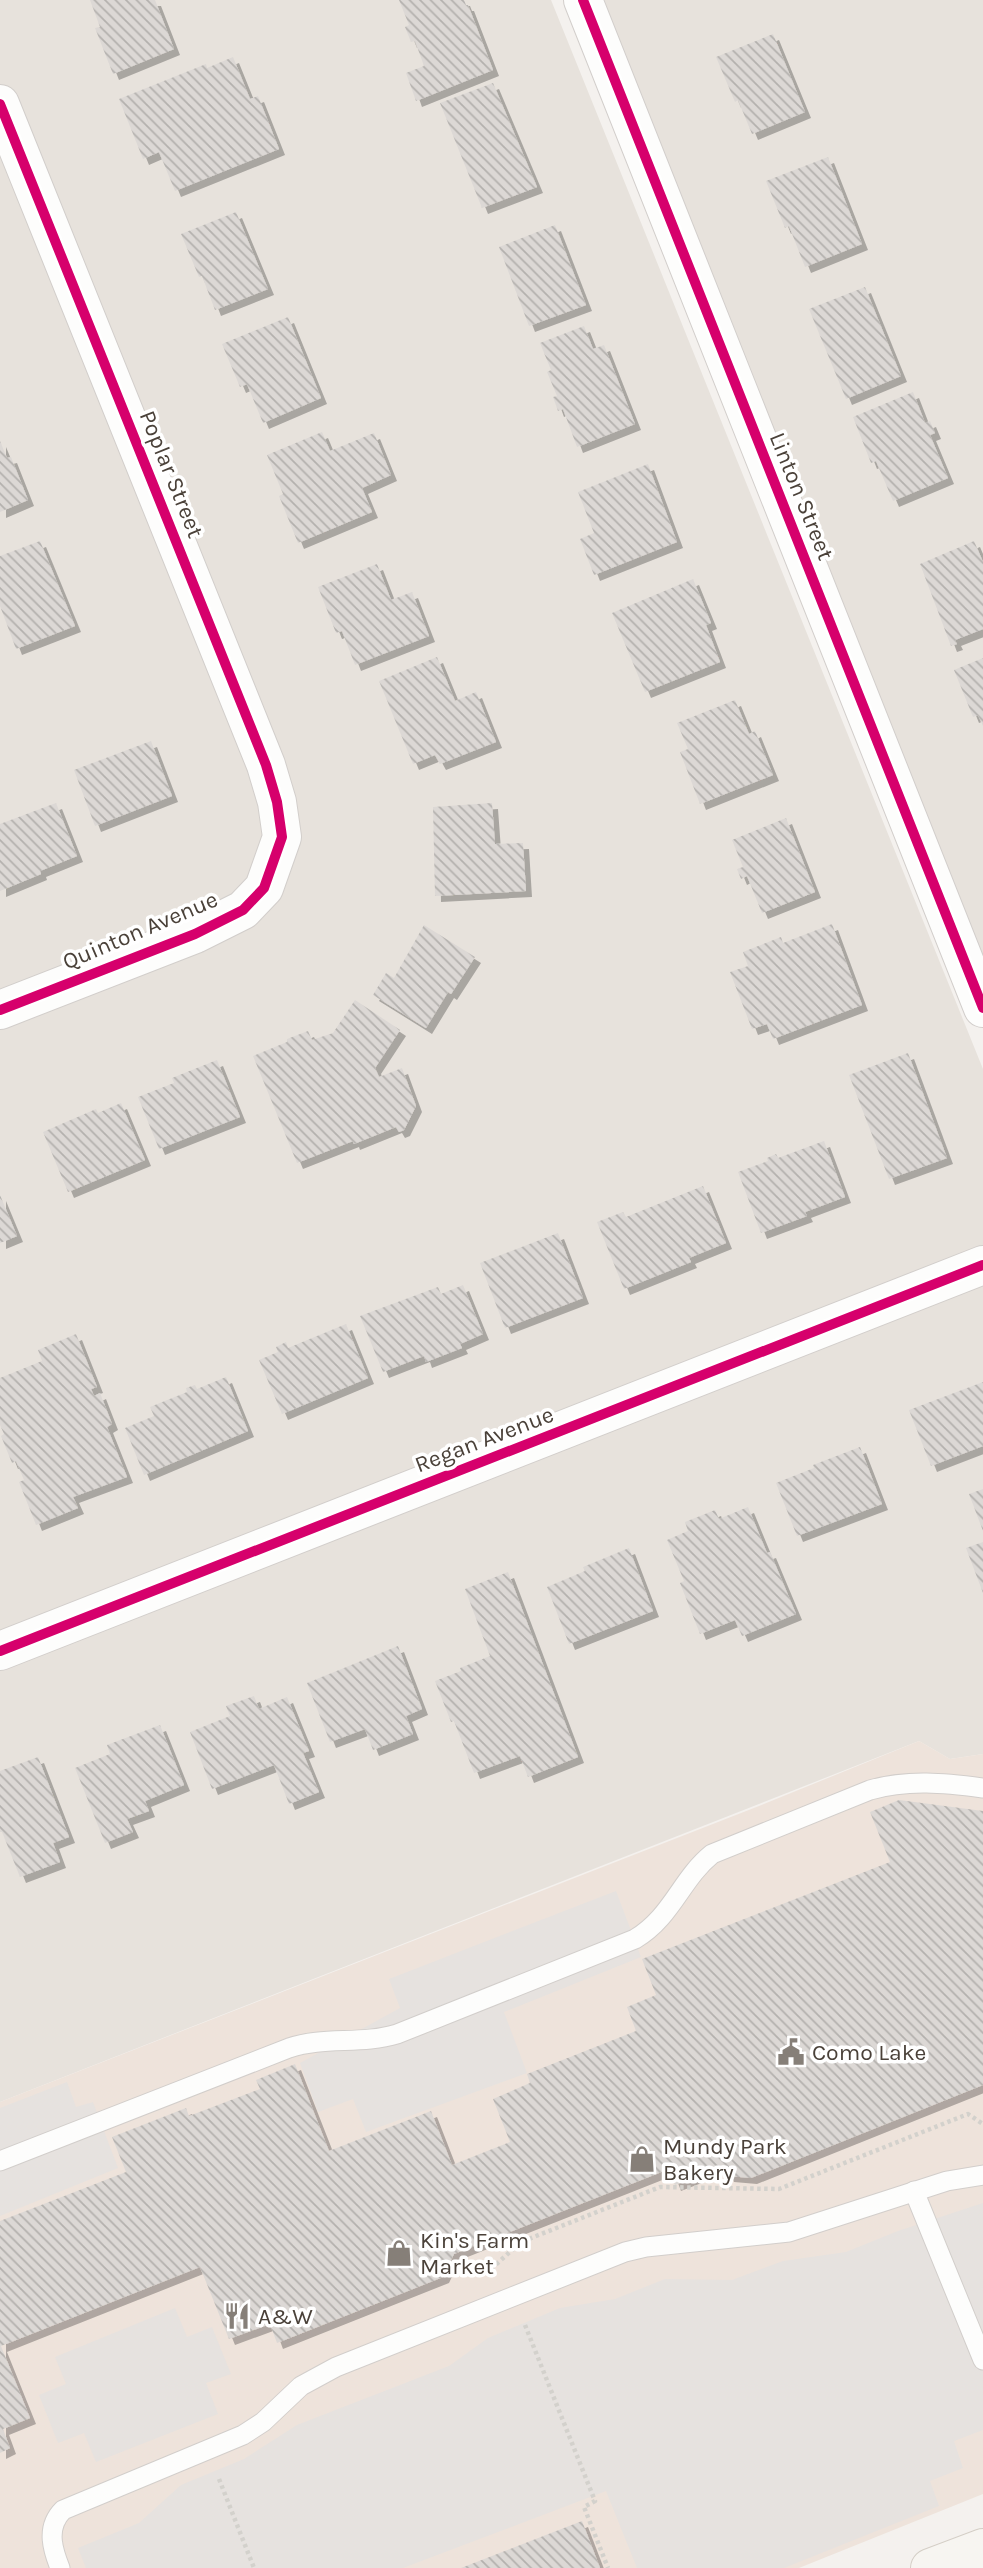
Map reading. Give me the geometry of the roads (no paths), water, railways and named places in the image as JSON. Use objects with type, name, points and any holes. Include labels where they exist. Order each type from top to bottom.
[{"type":"main road","points":[[930,2568],[983,2548]]},
{"type":"street","name":"Linton Street","points":[[583,0],[983,1008]]},
{"type":"street","name":"Poplar Street","points":[[0,104],[267,765],[277,802],[282,837],[274,863]]},
{"type":"street","name":"Quinton Avenue","points":[[0,1010],[195,934],[243,910],[264,888],[274,863]]},
{"type":"street","name":"Regan Avenue","points":[[1,1648],[983,1265]]},
{"type":"lane","points":[[0,2161],[289,2048],[307,2042],[381,2039],[397,2034],[635,1939],[651,1930],[661,1920],[701,1864],[720,1850],[836,1804],[891,1784],[983,1788]]},
{"type":"lane","points":[[60,2568],[52,2547],[51,2532],[58,2515],[70,2506],[243,2435],[262,2423],[301,2386],[336,2367],[625,2252],[655,2246],[789,2232],[947,2181],[983,2175]]},
{"type":"lane","points":[[914,2192],[983,2360]]},
{"type":"place","name":"Como Lake","points":[[791,2052]]},
{"type":"place","name":"Mundy Park Bakery","points":[[642,2159]]},
{"type":"place","name":"Kin's Farm Market","points":[[399,2253]]},
{"type":"place","name":"A&W","points":[[237,2316]]}]
